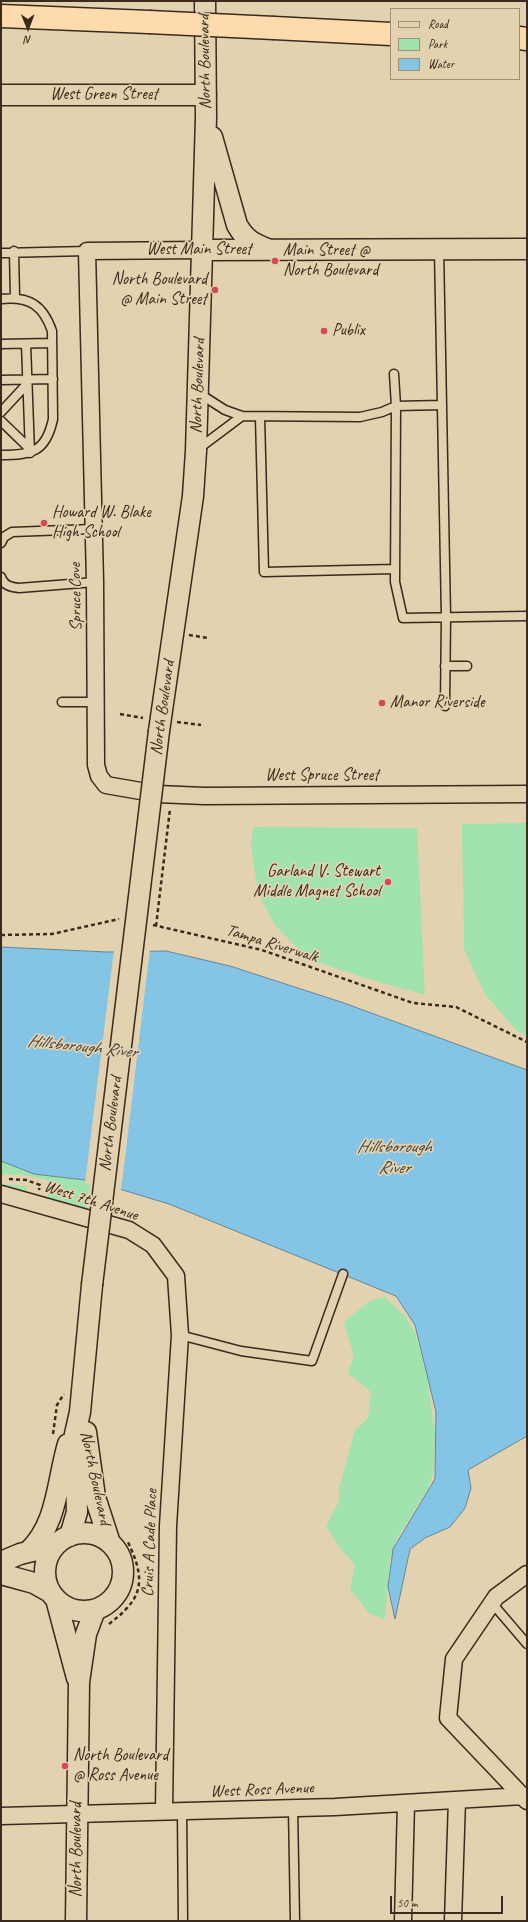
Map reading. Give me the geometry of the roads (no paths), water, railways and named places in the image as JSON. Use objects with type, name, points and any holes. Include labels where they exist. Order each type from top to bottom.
[{"type":"highway","points":[[1,16],[390,34]]},
{"type":"street","name":"North Boulevard","points":[[65,1539],[77,1512],[75,1434],[80,1412],[92,1285],[159,731],[191,511],[199,394],[206,118],[205,1]]},
{"type":"street","name":"West Green Street","points":[[1,95],[206,95]]},
{"type":"street","points":[[206,118],[237,225],[243,236],[256,245],[271,250]]},
{"type":"street","name":"West Main Street","points":[[87,251],[527,249]]},
{"type":"street","name":"Spruce Cove","points":[[87,251],[95,582],[96,765],[99,776],[106,785],[117,788]]},
{"type":"street","name":"West Spruce Street","points":[[117,788],[158,794],[204,796],[527,794]]},
{"type":"street","name":"West 7th Avenue","points":[[1,1194],[129,1230],[153,1245],[176,1276]]},
{"type":"street","name":"Cruis A Cade Place","points":[[164,1811],[168,1526],[180,1335],[176,1276]]},
{"type":"street","name":"North Boulevard","points":[[80,1412],[85,1429],[95,1496],[119,1542]]},
{"type":"street","points":[[28,1552],[38,1542],[48,1524],[58,1493],[69,1438],[80,1412]]},
{"type":"street","points":[[1,1562],[80,1534],[91,1534],[119,1542],[118,1552],[122,1563],[122,1581],[115,1597],[106,1605],[95,1610],[78,1611],[66,1606],[53,1595],[34,1583],[1,1574]]},
{"type":"street","points":[[53,1595],[47,1583],[45,1571],[47,1560],[53,1549],[65,1539]]},
{"type":"street","points":[[525,1799],[448,1718],[454,1659],[494,1600],[527,1574]]},
{"type":"street","name":"North Boulevard","points":[[53,1595],[79,1682]]},
{"type":"street","name":"North Boulevard","points":[[76,1921],[76,1814],[79,1682],[86,1634],[95,1610]]},
{"type":"street","name":"West Ross Avenue","points":[[1,1816],[335,1807],[457,1800],[525,1799]]},
{"type":"street","points":[[453,1921],[457,1800]]},
{"type":"street","points":[[403,1921],[406,1803]]},
{"type":"lane","points":[[439,250],[446,617],[445,706]]},
{"type":"lane","points":[[14,251],[15,298]]},
{"type":"lane","points":[[1,253],[14,251],[87,251]]},
{"type":"lane","points":[[1,299],[15,298],[29,301],[39,307],[48,318],[52,331],[53,379],[53,419],[51,432],[45,442],[36,451],[30,451],[24,455],[1,455]]},
{"type":"lane","points":[[1,344],[52,343]]},
{"type":"lane","points":[[26,344],[30,451]]},
{"type":"lane","points":[[394,374],[396,406],[395,582],[403,618],[527,616]]},
{"type":"lane","points":[[1,380],[27,382],[53,379]]},
{"type":"lane","points":[[1,412],[27,382]]},
{"type":"lane","points":[[199,394],[225,410],[242,416],[260,417],[360,417],[382,412],[396,406],[442,405]]},
{"type":"lane","points":[[196,451],[242,416]]},
{"type":"lane","points":[[260,417],[264,572],[395,569]]},
{"type":"lane","points":[[1,421],[30,451]]},
{"type":"lane","points":[[1,543],[4,537],[12,532],[93,529]]},
{"type":"lane","points":[[1,577],[2,582],[8,586],[19,588],[95,582]]},
{"type":"lane","points":[[445,666],[467,666]]},
{"type":"lane","points":[[62,702],[96,702]]},
{"type":"lane","points":[[180,1335],[241,1351],[312,1361],[343,1274]]},
{"type":"lane","points":[[494,1600],[527,1644]]},
{"type":"lane","points":[[293,1807],[295,1921]]},
{"type":"lane","points":[[182,1811],[183,1921]]},
{"type":"water","name":"Hillsborough River","points":[[1,947],[107,952],[166,951],[230,966],[344,1003],[527,1070],[527,1436],[468,1470],[471,1488],[465,1508],[450,1527],[425,1538],[410,1549],[395,1619],[388,1587],[393,1549],[435,1479],[436,1412],[415,1325],[396,1296],[169,1204],[93,1181],[34,1174],[1,1161]]},
{"type":"place","name":"Main Street @ North Boulevard","points":[[275,261]]},
{"type":"place","name":"North Boulevard @ Main Street","points":[[215,290]]},
{"type":"place","name":"Publix","points":[[324,331]]},
{"type":"place","name":"Howard W. Blake High School","points":[[44,523]]},
{"type":"place","name":"Manor Riverside","points":[[382,703]]},
{"type":"place","name":"Garland V. Stewart Middle Magnet School","points":[[388,882]]},
{"type":"place","name":"North Boulevard @ Ross Avenue","points":[[65,1766]]}]
